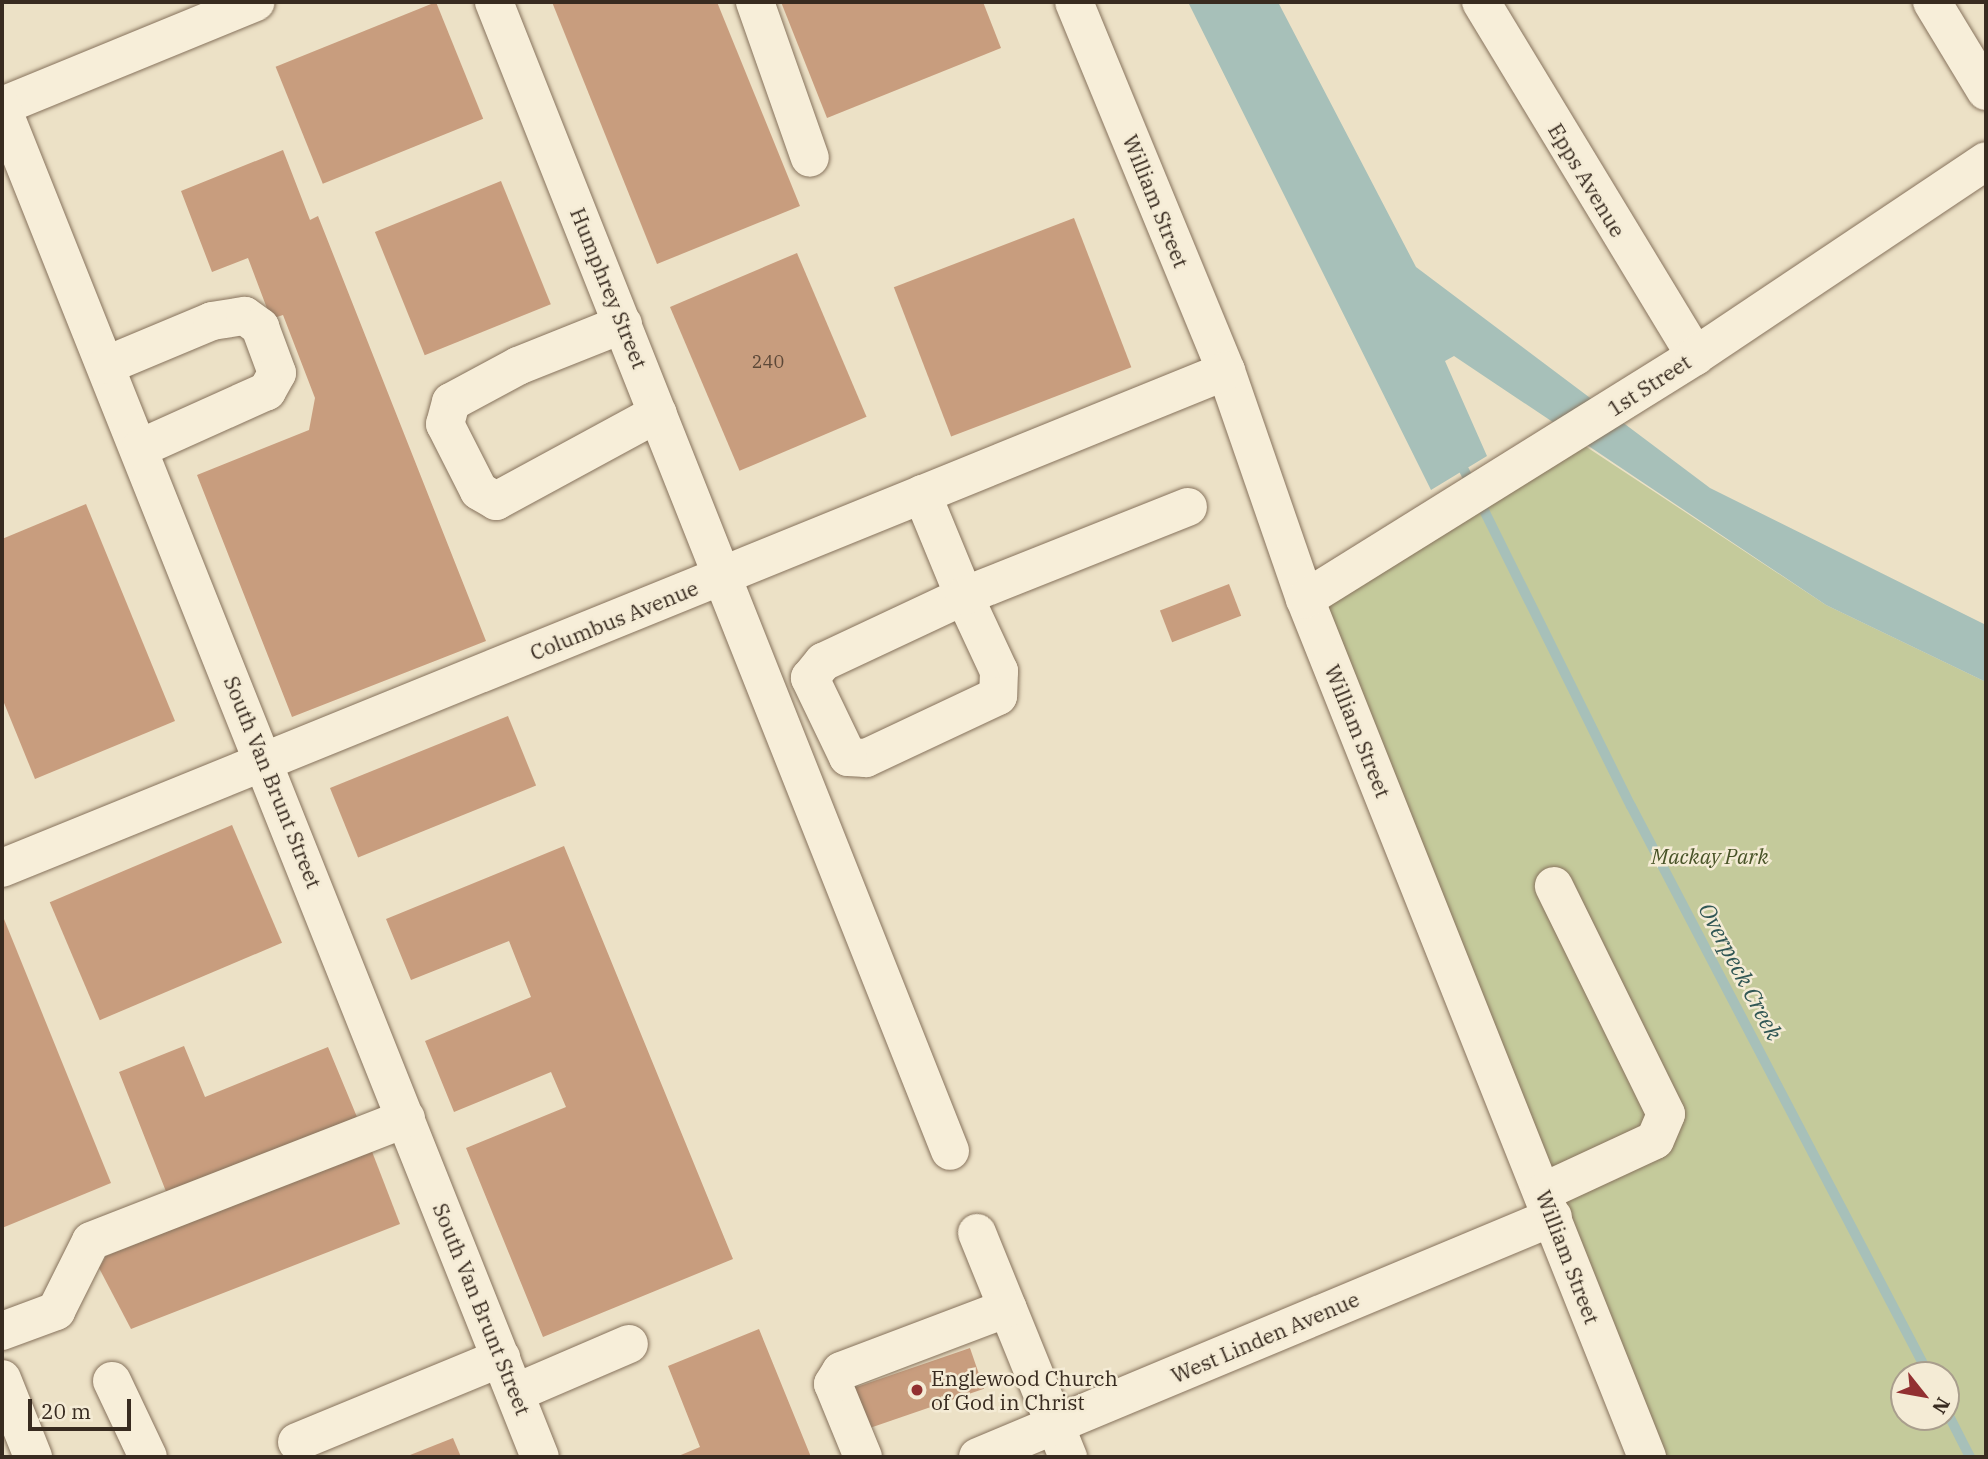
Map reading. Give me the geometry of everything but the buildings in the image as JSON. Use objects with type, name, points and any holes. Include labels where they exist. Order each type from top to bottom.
[{"type":"street","points":[[2,107],[256,2]]},
{"type":"street","name":"Humphrey Street","points":[[494,2],[723,575],[821,838],[950,1151]]},
{"type":"street","points":[[755,2],[810,158]]},
{"type":"street","name":"William Street","points":[[1074,2],[1226,371],[1305,599],[1647,1457]]},
{"type":"street","name":"Epps Avenue","points":[[1481,2],[1695,356]]},
{"type":"street","points":[[1932,2],[1986,91]]},
{"type":"street","name":"South Van Brunt Street","points":[[2,107],[540,1457]]},
{"type":"street","name":"1st Street","points":[[1305,599],[1447,515],[1695,356],[1986,161]]},
{"type":"street","points":[[107,365],[212,321],[245,316],[260,327],[277,373],[267,391],[140,448]]},
{"type":"street","points":[[623,324],[518,366],[451,402],[445,424],[479,491],[496,501],[658,413]]},
{"type":"street","name":"Columbus Avenue","points":[[2,868],[1226,371]]},
{"type":"street","points":[[922,494],[964,596],[999,671],[998,696],[866,758],[848,757],[813,688],[813,670],[964,596],[1188,507]]},
{"type":"street","name":"West Linden Avenue","points":[[978,1457],[1062,1441],[1548,1205],[1655,1140],[1666,1114],[1553,886]]},
{"type":"street","points":[[2,1331],[56,1311],[91,1241],[406,1118]]},
{"type":"street","points":[[977,1233],[1062,1441]]},
{"type":"street","points":[[863,1457],[833,1384],[841,1371],[1008,1308]]},
{"type":"street","points":[[515,1393],[629,1344]]},
{"type":"street","points":[[297,1442],[501,1358]]},
{"type":"street","points":[[2,1379],[33,1457]]},
{"type":"street","points":[[112,1381],[148,1457]]},
{"type":"green space","name":"Mackay Park","points":[[1582,444],[1826,605],[1986,682],[1986,1457],[1648,1457],[1312,597]]},
{"type":"water","points":[[1188,2],[1278,2],[1416,267],[1710,488],[1986,625],[1986,682],[1826,605],[1454,356],[1445,361],[1487,456],[1431,490]]},
{"type":"waterway","name":"Overpeck Creek","points":[[1464,470],[1631,806],[1922,1361]]},
{"type":"waterway","name":"Overpeck Creek","points":[[1957,1431],[1970,1457]]},
{"type":"place","name":"Englewood Church of God in Christ","points":[[917,1390]]}]
